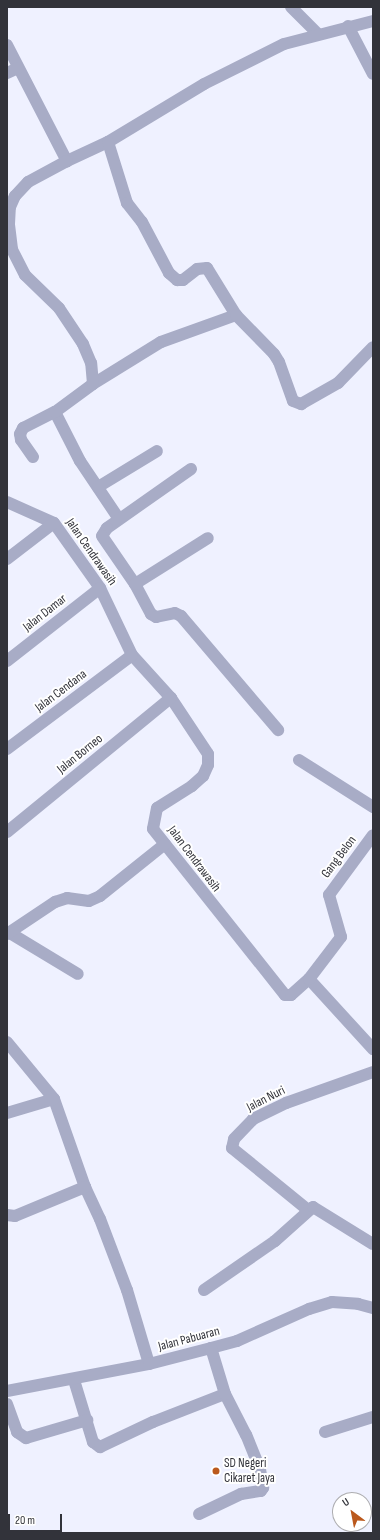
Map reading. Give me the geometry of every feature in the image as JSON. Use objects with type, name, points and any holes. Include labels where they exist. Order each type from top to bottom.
[{"type":"street","points":[[291,7],[318,34]]},
{"type":"street","points":[[93,384],[91,363],[84,344],[59,308],[25,274],[12,248],[8,224],[10,207],[15,196],[28,182],[67,161],[108,142],[204,84],[284,44],[348,26],[373,21]]},
{"type":"street","points":[[348,26],[373,74]]},
{"type":"street","points":[[7,46],[67,161]]},
{"type":"street","points":[[7,73],[18,68]]},
{"type":"street","points":[[108,142],[127,203],[142,222],[169,273],[177,280],[183,280],[197,269],[208,268],[236,315],[277,358],[293,401],[301,404],[338,383],[373,347]]},
{"type":"street","points":[[32,457],[20,434],[23,428],[55,412],[93,384],[161,342],[236,315]]},
{"type":"street","points":[[55,412],[98,487],[119,519]]},
{"type":"street","points":[[98,487],[157,451]]},
{"type":"street","points":[[191,469],[119,519],[103,532],[102,536],[135,584],[148,609],[156,617],[175,613],[181,616],[278,730]]},
{"type":"street","name":"Jalan Cendrawasih","points":[[7,502],[54,523],[100,588],[132,655],[171,698],[208,754],[208,765],[203,776],[192,786],[156,809],[153,828],[285,995],[291,995],[309,979]]},
{"type":"street","points":[[7,559],[54,523]]},
{"type":"street","points":[[135,584],[208,538]]},
{"type":"street","name":"Jalan Damar","points":[[7,661],[100,588]]},
{"type":"street","name":"Jalan Cendana","points":[[7,749],[132,655]]},
{"type":"street","name":"Jalan Borneo","points":[[7,832],[171,698]]},
{"type":"street","points":[[299,760],[373,807]]},
{"type":"street","name":"Gang Belon","points":[[309,979],[341,937],[329,895],[373,835]]},
{"type":"street","points":[[78,974],[8,934],[55,902],[67,898],[89,901],[100,896],[165,844]]},
{"type":"street","points":[[309,979],[373,1049]]},
{"type":"street","points":[[7,1043],[54,1099],[85,1187],[100,1219],[127,1290],[149,1364]]},
{"type":"street","name":"Jalan Nuri","points":[[308,1210],[232,1148],[234,1139],[253,1119],[286,1103],[373,1072]]},
{"type":"street","points":[[7,1113],[54,1099]]},
{"type":"street","points":[[7,1215],[15,1216],[85,1187]]},
{"type":"street","points":[[204,1290],[275,1241],[308,1210],[317,1208],[373,1244]]},
{"type":"street","name":"Jalan Pabuaran","points":[[7,1391],[74,1380],[149,1364],[237,1341],[309,1309],[332,1302],[358,1304],[373,1308]]},
{"type":"street","points":[[199,1514],[241,1494],[263,1490],[260,1469],[225,1394],[211,1348]]},
{"type":"street","points":[[74,1380],[94,1444],[103,1447],[153,1422],[225,1394]]},
{"type":"street","points":[[7,1404],[17,1432],[26,1438],[87,1420]]},
{"type":"street","points":[[325,1432],[373,1417]]},
{"type":"place","name":"SD Negeri Cikaret Jaya","points":[[216,1471]]}]
